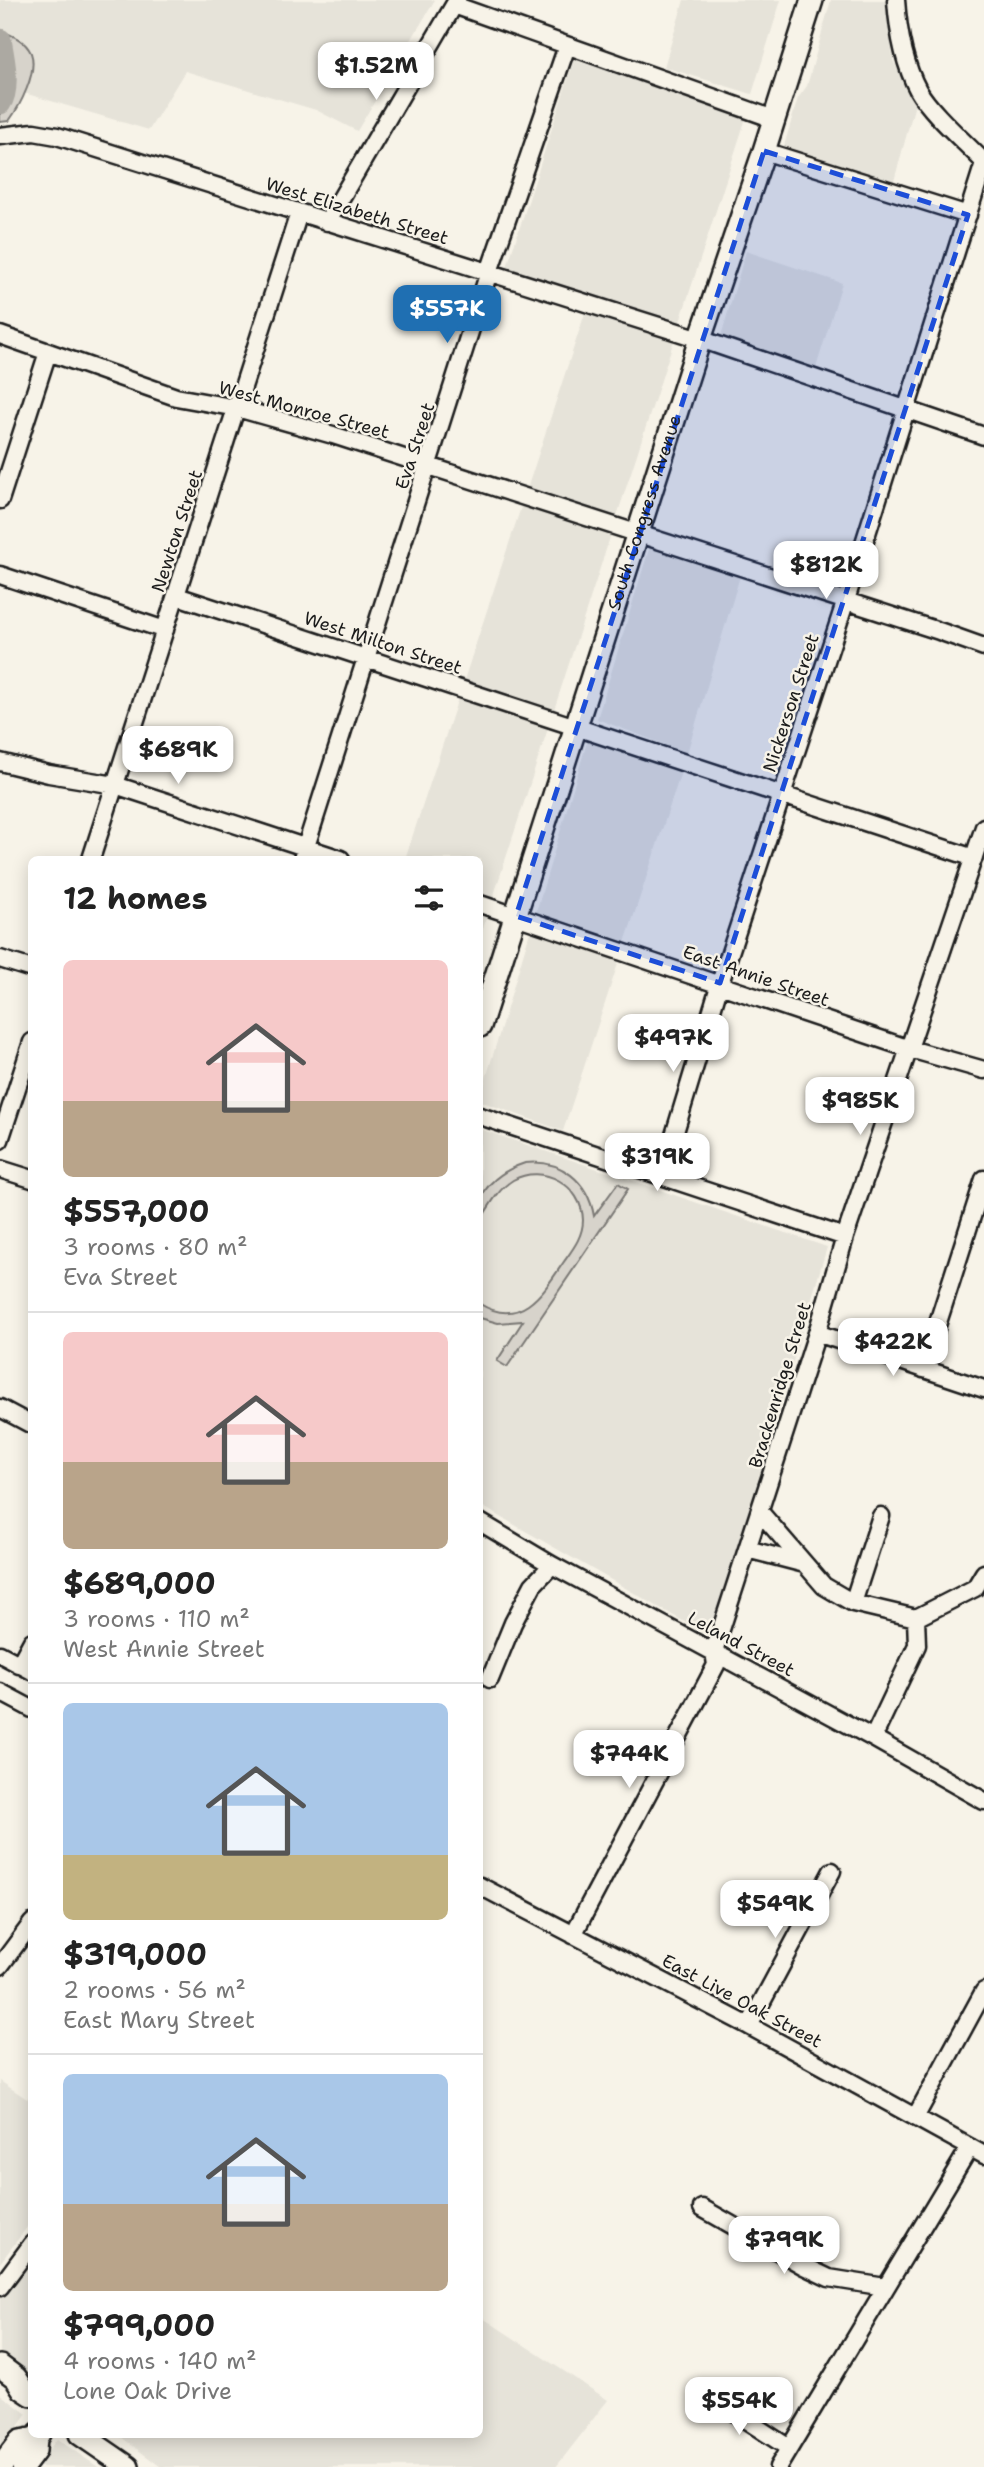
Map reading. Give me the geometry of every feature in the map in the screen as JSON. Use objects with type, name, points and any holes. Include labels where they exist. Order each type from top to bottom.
[{"type":"main road","name":"South Congress Avenue","points":[[483,1017],[700,339],[812,0]]},
{"type":"main road","points":[[0,2365],[16,2378],[27,2392]]},
{"type":"main road","points":[[0,2382],[9,2388],[27,2392]]},
{"type":"main road","points":[[0,2467],[20,2441],[30,2438]]},
{"type":"main road","points":[[23,2467],[35,2451],[37,2438]]},
{"type":"main road","points":[[86,2438],[128,2467]]},
{"type":"street","points":[[896,0],[901,36],[918,89],[926,101],[984,162]]},
{"type":"street","points":[[327,222],[455,3],[567,46],[774,119]]},
{"type":"street","name":"Eva Street","points":[[304,853],[489,272],[567,46]]},
{"type":"street","name":"West Elizabeth Street","points":[[4,135],[34,132],[57,136],[700,339],[984,436]]},
{"type":"street","points":[[764,151],[968,215]]},
{"type":"street","name":"Nickerson Street","points":[[662,1175],[720,983],[846,600],[984,162]]},
{"type":"street","name":"Newton Street","points":[[92,856],[299,214]]},
{"type":"street","name":"West Monroe Street","points":[[0,335],[176,397],[237,408],[429,464],[984,647]]},
{"type":"street","points":[[0,500],[47,352]]},
{"type":"street","points":[[0,575],[165,630]]},
{"type":"street","name":"West Milton Street","points":[[177,596],[974,858]]},
{"type":"street","points":[[0,762],[49,774],[115,785],[304,853],[322,856]]},
{"type":"street","name":"Brackenridge Street","points":[[573,1935],[716,1665],[714,1651],[817,1333],[845,1237],[984,827]]},
{"type":"street","name":"East Annie Street","points":[[483,905],[910,1049],[984,1070]]},
{"type":"street","points":[[0,960],[28,968]]},
{"type":"street","points":[[0,1140],[28,1054]]},
{"type":"street","points":[[483,1117],[845,1237]]},
{"type":"street","points":[[0,1169],[28,1179]]},
{"type":"street","points":[[923,1368],[984,1179]]},
{"type":"street","points":[[817,1333],[984,1389]]},
{"type":"street","points":[[0,1408],[28,1423]]},
{"type":"street","points":[[760,1512],[824,1586],[853,1603],[916,1618],[979,1592],[984,1573]]},
{"type":"street","points":[[853,1603],[881,1516]]},
{"type":"street","name":"Leland Street","points":[[483,1524],[984,1801]]},
{"type":"street","points":[[747,1549],[805,1564]]},
{"type":"street","points":[[490,1679],[513,1623],[533,1585],[552,1564]]},
{"type":"street","points":[[873,1738],[917,1646],[916,1618]]},
{"type":"street","points":[[0,1654],[25,1668]]},
{"type":"street","points":[[0,1692],[28,1707]]},
{"type":"street","points":[[749,2026],[832,1871]]},
{"type":"street","name":"East Live Oak Street","points":[[483,1888],[749,2026],[977,2151]]},
{"type":"street","points":[[0,1966],[28,1928]]},
{"type":"street","points":[[916,2116],[984,1991]]},
{"type":"street","points":[[778,2467],[886,2287],[977,2151]]},
{"type":"street","points":[[702,2208],[829,2278],[886,2287]]},
{"type":"street","points":[[0,2287],[28,2249]]},
{"type":"street","points":[[709,2396],[789,2448]]},
{"type":"highlighted area","points":[[764,151],[968,215],[720,983],[516,916]]},
{"type":"shaded area","points":[[0,0],[435,0],[357,131],[316,110],[185,71],[149,130],[24,93],[32,71],[19,37],[0,30]]},
{"type":"shaded area","points":[[684,0],[781,0],[752,94],[664,67]]},
{"type":"shaded area","points":[[831,0],[888,0],[893,60],[915,104],[894,181],[784,146],[798,98],[807,86]]},
{"type":"shaded area","points":[[0,30],[18,38],[31,53],[33,61],[30,79],[18,107],[9,121],[0,122]]},
{"type":"shaded area","points":[[574,60],[747,115],[483,929],[483,856],[406,856],[590,298],[506,270]]},
{"type":"shaded area","points":[[746,251],[842,283],[816,368],[721,336]]},
{"type":"shaded area","points":[[650,546],[740,576],[687,753],[597,719]]},
{"type":"shaded area","points":[[588,739],[682,769],[563,1131],[483,1102],[483,1088]]},
{"type":"shaded area","points":[[483,1130],[827,1247],[711,1637],[483,1507]]},
{"type":"shaded area","points":[[525,1163],[538,1163],[561,1169],[571,1175],[586,1192],[594,1216],[618,1183],[628,1189],[507,1367],[497,1361],[523,1321],[498,1323],[483,1319],[483,1305],[495,1311],[507,1312],[519,1310],[529,1304],[539,1296],[570,1253],[583,1226],[581,1208],[568,1187],[559,1180],[536,1174],[513,1180],[503,1188],[483,1216],[484,1192],[512,1168]]},
{"type":"shaded area","points":[[0,2081],[28,2098],[28,2226],[0,2263]]},
{"type":"shaded area","points":[[28,2258],[28,2377],[0,2356],[0,2295]]},
{"type":"shaded area","points":[[483,2318],[608,2400],[556,2467],[161,2467],[122,2438],[483,2438]]},
{"type":"shaded area","points":[[0,2394],[27,2414],[0,2451]]},
{"type":"shaded area","points":[[57,2439],[98,2467],[36,2467]]},
{"type":"waterway","points":[[0,40],[5,81],[0,103]]}]
